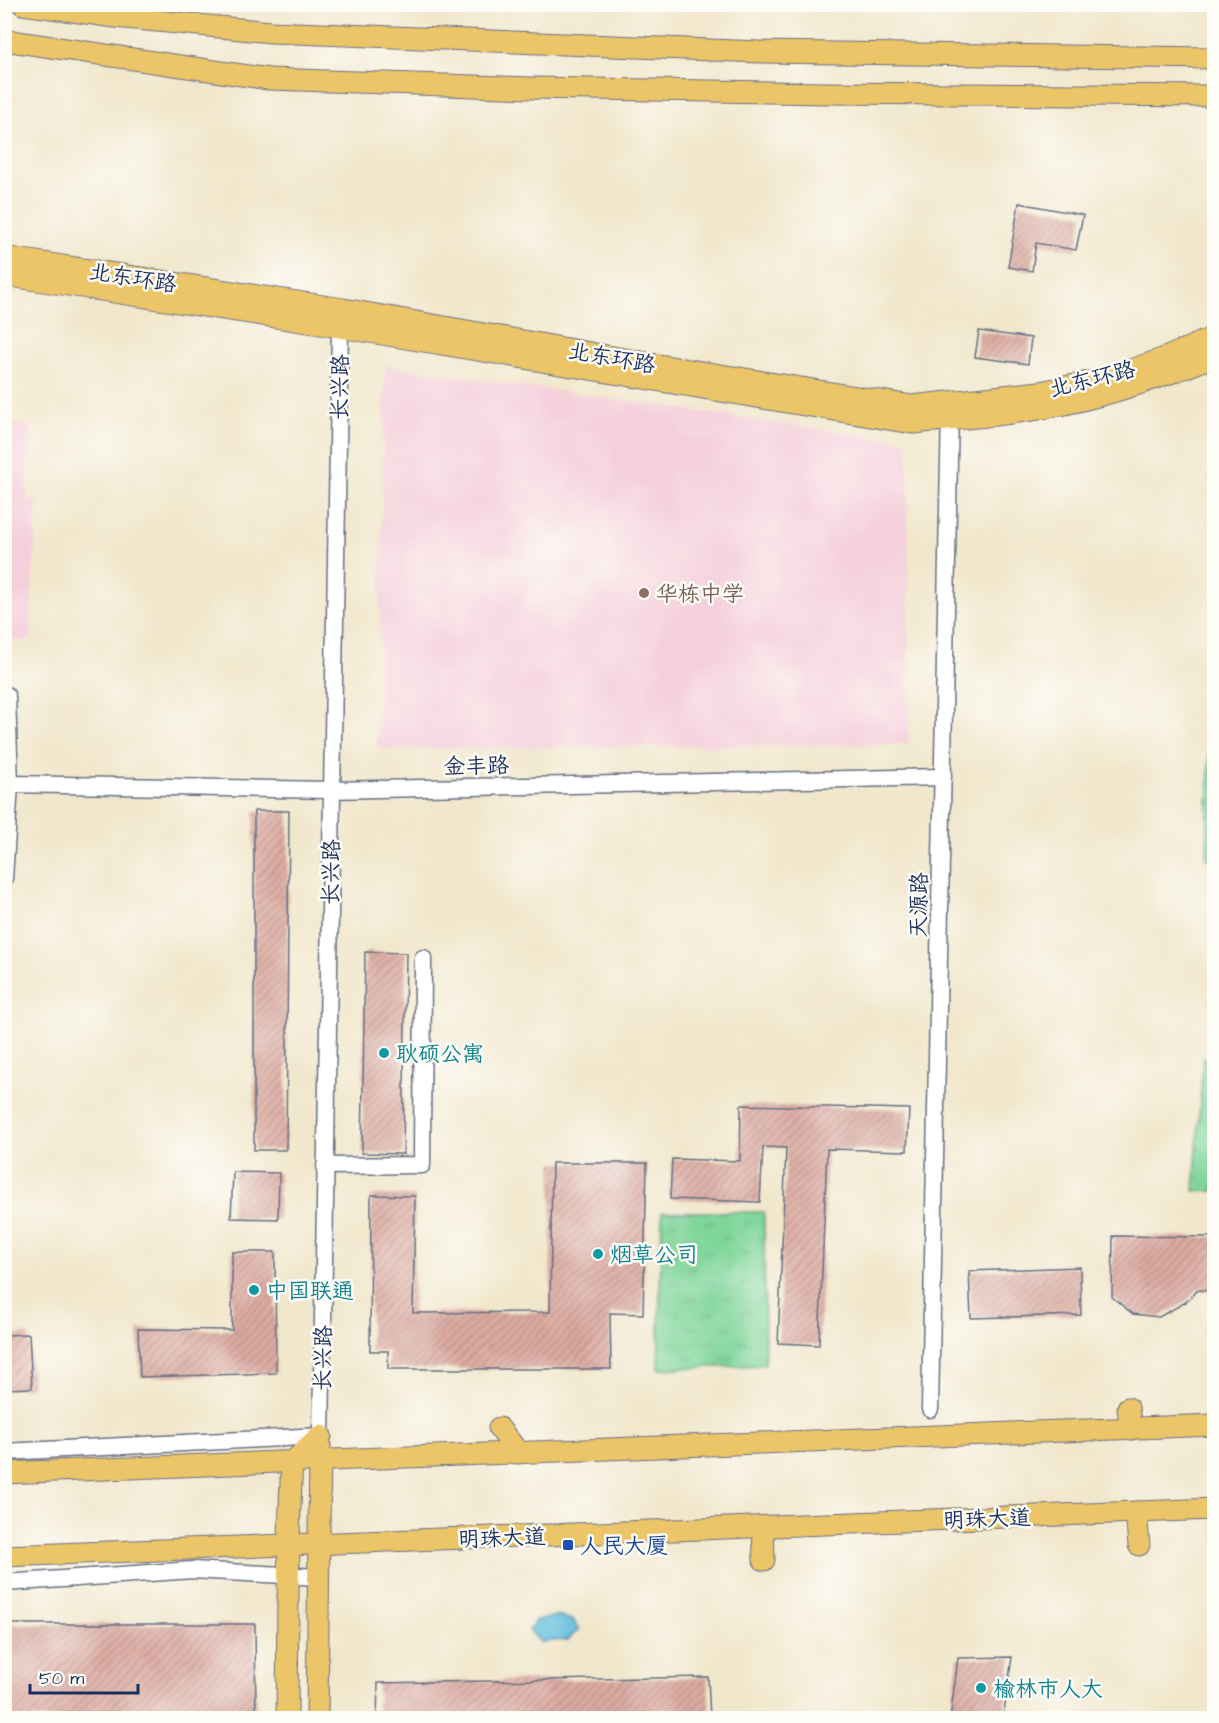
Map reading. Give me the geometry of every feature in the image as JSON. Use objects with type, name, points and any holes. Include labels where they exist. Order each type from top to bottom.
[{"type":"main road","points":[[23,4],[115,17],[283,33],[760,52],[1215,58]]},
{"type":"main road","points":[[4,40],[268,79],[555,89],[836,94],[1215,96]]},
{"type":"main road","name":"北东环路","points":[[4,257],[912,423],[950,411],[1108,378],[1215,337]]},
{"type":"main road","name":"北东环路","points":[[4,275],[341,318]]},
{"type":"main road","name":"北东环路","points":[[950,411],[1046,408],[1116,391],[1182,370],[1215,356]]},
{"type":"main road","points":[[4,1473],[519,1453],[1130,1418],[1215,1425]]},
{"type":"main road","points":[[499,1428],[519,1453]]},
{"type":"main road","points":[[287,1719],[289,1575],[287,1544],[292,1462],[321,1436]]},
{"type":"main road","name":"长兴路","points":[[316,1719],[321,1436]]},
{"type":"main road","name":"明珠大道","points":[[4,1556],[1215,1509]]},
{"type":"main road","points":[[1136,1512],[1140,1545]]},
{"type":"main road","points":[[763,1527],[764,1560]]},
{"type":"street","name":"长兴路","points":[[321,1436],[341,318]]},
{"type":"street","name":"天源路","points":[[930,1410],[950,411]]},
{"type":"street","points":[[4,693],[7,696],[10,784],[4,879]]},
{"type":"street","name":"金丰路","points":[[10,784],[331,790],[943,777]]},
{"type":"street","points":[[325,1166],[414,1159],[422,1165],[423,958]]},
{"type":"street","points":[[4,1452],[321,1436]]},
{"type":"street","points":[[4,1583],[193,1570],[318,1577]]},
{"type":"shaded area","name":"华栋中学","points":[[385,366],[908,442],[909,744],[377,749]]},
{"type":"shaded area","points":[[5,424],[29,425],[27,500],[37,500],[30,641],[5,639]]},
{"type":"green space","points":[[1210,723],[1214,723],[1214,859],[1207,859]]},
{"type":"green space","points":[[1203,1058],[1214,1058],[1214,1191],[1194,1191]]},
{"type":"green space","points":[[662,1212],[764,1212],[765,1365],[658,1369]]},
{"type":"water","points":[[556,1616],[573,1620],[579,1629],[568,1640],[540,1642],[529,1630],[536,1620]]},
{"type":"building","points":[[1019,203],[1083,215],[1076,250],[1036,243],[1032,271],[1008,267]]},
{"type":"building","points":[[979,331],[1031,338],[1028,364],[975,357]]},
{"type":"building","points":[[254,811],[289,811],[286,1150],[254,1150]]},
{"type":"building","name":"耿硕公寓","points":[[365,952],[406,953],[403,1154],[362,1153]]},
{"type":"building","points":[[741,1105],[909,1109],[907,1151],[827,1149],[819,1345],[778,1343],[786,1148],[763,1147],[760,1202],[670,1199],[672,1159],[740,1161]]},
{"type":"building","name":"烟草公司","points":[[552,1163],[647,1163],[643,1314],[610,1313],[611,1369],[388,1369],[388,1351],[370,1351],[371,1195],[415,1196],[413,1313],[550,1312]]},
{"type":"building","points":[[233,1172],[279,1173],[278,1219],[231,1218]]},
{"type":"building","points":[[1113,1236],[1215,1237],[1215,1291],[1197,1290],[1186,1302],[1159,1317],[1133,1314],[1112,1297]]},
{"type":"building","name":"中国联通","points":[[232,1252],[275,1252],[276,1373],[140,1377],[138,1329],[232,1330]]},
{"type":"building","points":[[1080,1267],[1081,1315],[971,1318],[969,1271]]},
{"type":"building","points":[[29,1334],[32,1388],[4,1389],[4,1335]]},
{"type":"building","points":[[4,1624],[255,1624],[256,1719],[4,1719]]},
{"type":"building","name":"榆林市人大","points":[[1012,1657],[1003,1719],[950,1719],[958,1658]]},
{"type":"building","points":[[708,1677],[710,1719],[377,1719],[378,1683]]},
{"type":"place","name":"华栋中学","points":[[644,593]]},
{"type":"place","name":"耿硕公寓","points":[[384,1053]]},
{"type":"place","name":"烟草公司","points":[[598,1254]]},
{"type":"place","name":"中国联通","points":[[254,1290]]},
{"type":"place","name":"人民大厦","points":[[568,1545]]},
{"type":"place","name":"榆林市人大","points":[[981,1688]]}]
